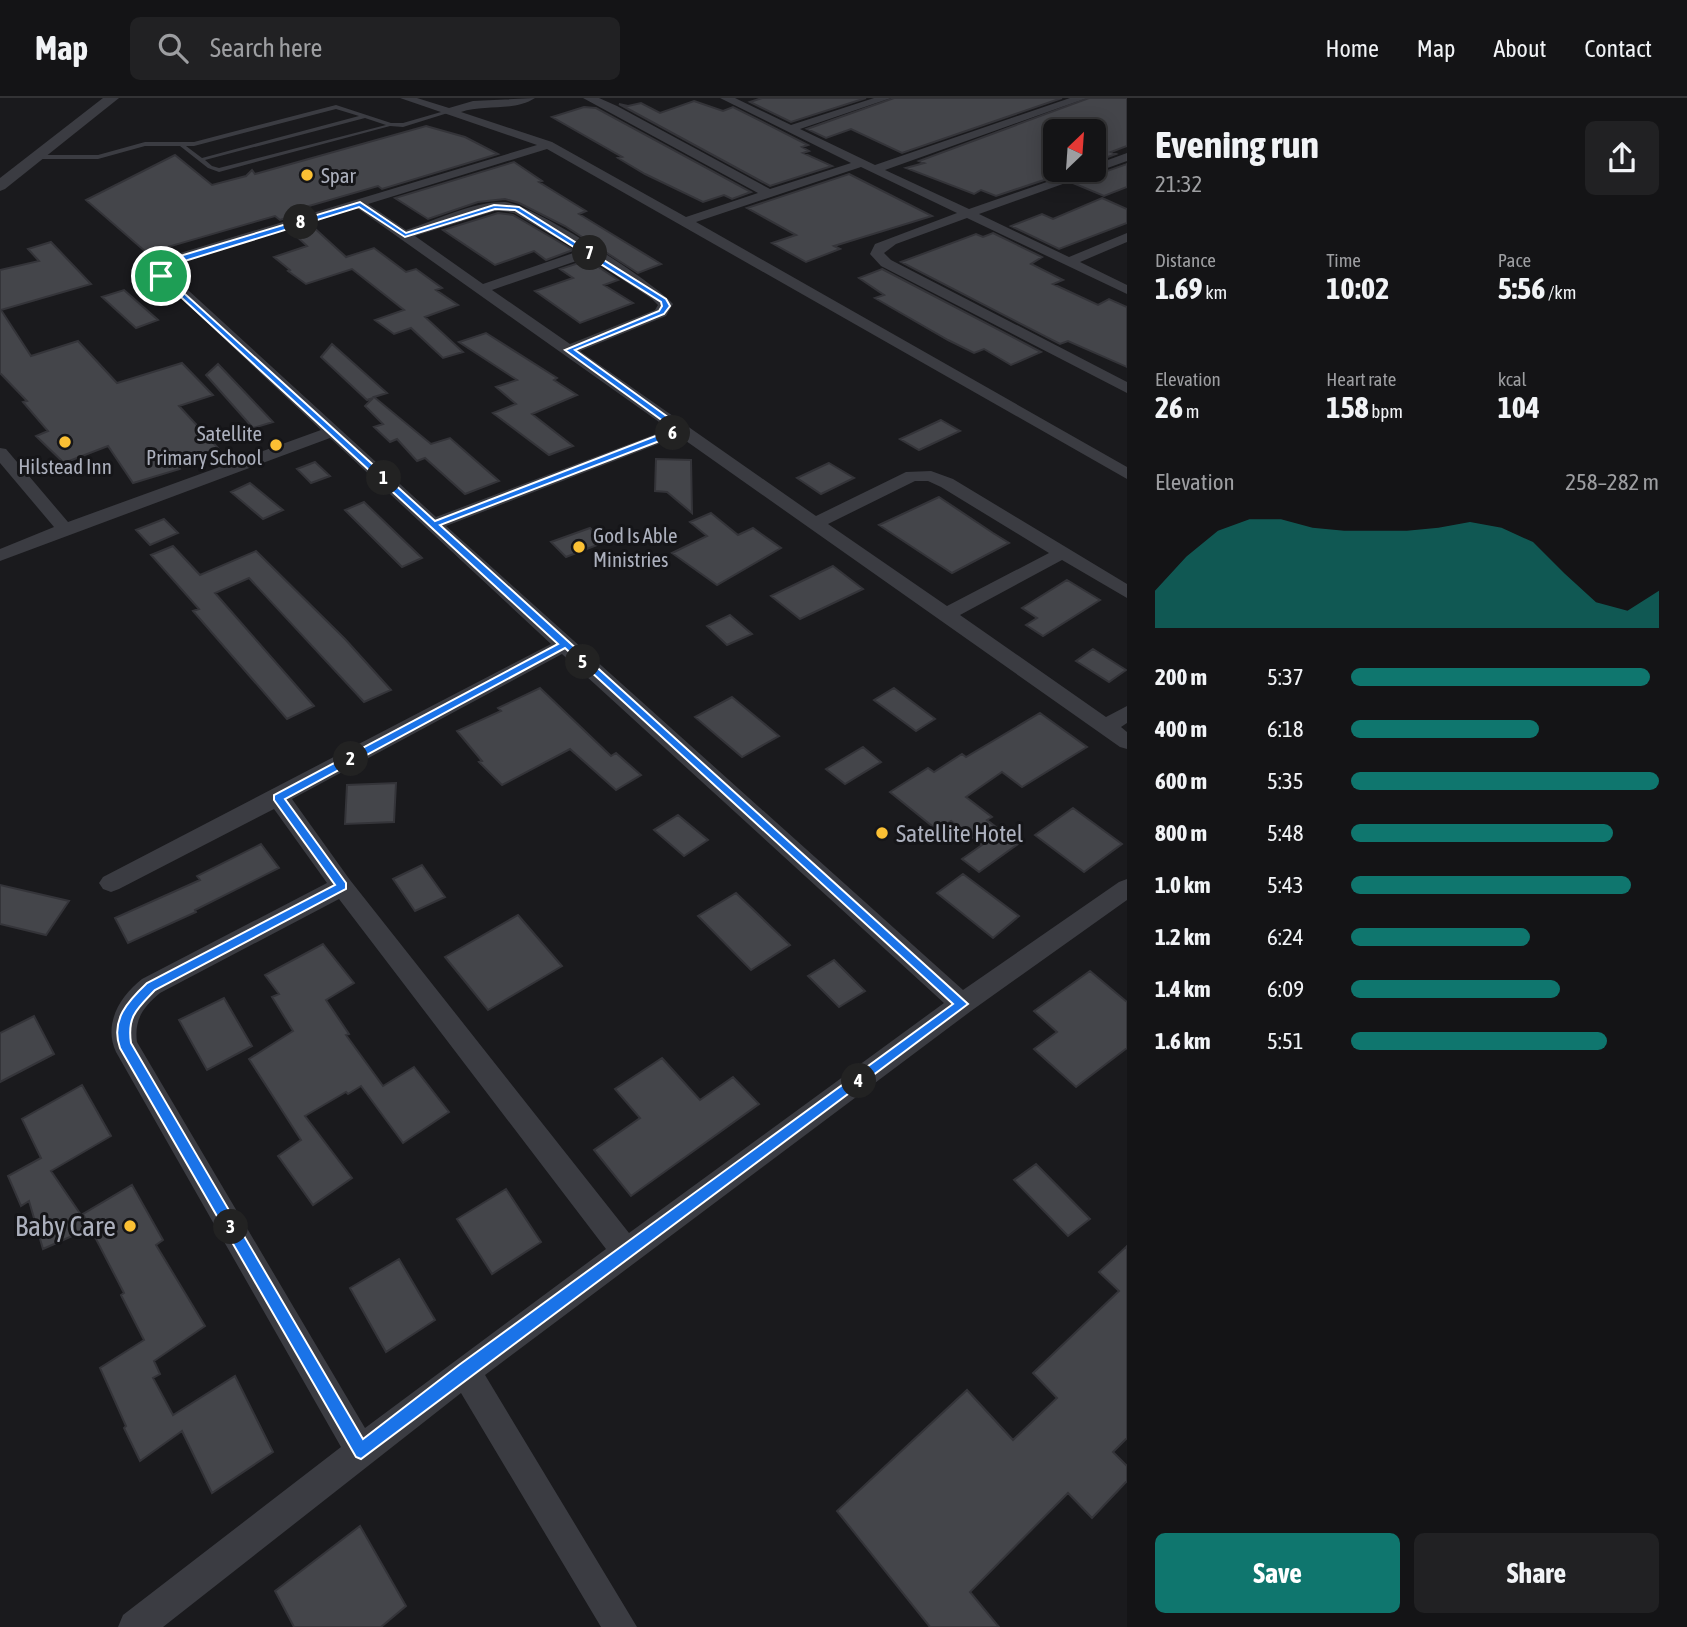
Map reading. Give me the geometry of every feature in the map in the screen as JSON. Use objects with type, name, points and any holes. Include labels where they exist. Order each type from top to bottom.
[{"type":"street","points":[[0,186],[111,98]]},
{"type":"street","points":[[406,98],[548,145],[1127,474]]},
{"type":"street","points":[[448,111],[473,104],[511,103],[529,98]]},
{"type":"street","points":[[589,98],[613,108],[768,194]]},
{"type":"street","points":[[726,98],[865,167],[1127,290]]},
{"type":"street","points":[[789,129],[885,98]]},
{"type":"street","points":[[684,222],[1081,98]]},
{"type":"street","points":[[548,145],[172,260],[158,269],[161,276],[564,645],[962,1004]]},
{"type":"street","points":[[1106,164],[1127,157]]},
{"type":"street","points":[[1057,182],[891,241],[880,247],[877,257],[1127,388]]},
{"type":"street","points":[[360,204],[1127,742]]},
{"type":"street","points":[[405,235],[494,207],[517,208],[662,299],[666,306],[658,314],[569,350]]},
{"type":"street","points":[[1068,262],[1127,237]]},
{"type":"street","points":[[482,289],[588,252]]},
{"type":"street","points":[[434,524],[680,430]]},
{"type":"street","points":[[0,555],[333,431]]},
{"type":"street","points":[[0,453],[65,529]]},
{"type":"street","points":[[815,523],[907,478],[925,475],[947,483],[1127,592]]},
{"type":"street","points":[[946,615],[1062,553]]},
{"type":"street","points":[[111,883],[564,645]]},
{"type":"street","points":[[1106,727],[1127,713]]},
{"type":"street","points":[[278,797],[342,886],[626,1252]]},
{"type":"street","points":[[342,886],[151,986],[130,1007],[122,1027],[125,1044],[361,1451]]},
{"type":"street","points":[[135,1627],[464,1371],[962,1004],[1127,888]]},
{"type":"street","points":[[464,1371],[620,1627]]},
{"type":"lane","points":[[35,157],[81,159],[145,144],[206,141],[336,107],[391,125]]},
{"type":"lane","points":[[181,144],[214,169],[226,170],[391,125],[404,125],[448,111]]},
{"type":"lane","points":[[200,160],[363,117]]},
{"type":"building","points":[[762,98],[866,98],[791,122],[750,102]]},
{"type":"building","points":[[894,98],[1062,98],[902,153],[851,129],[826,138],[807,129]]},
{"type":"building","points":[[1089,98],[1127,98],[1127,146],[1111,152],[1116,154],[1106,158],[1106,119],[1043,119],[1043,180],[996,196],[981,190],[974,194],[906,168],[924,163],[919,161]]},
{"type":"building","points":[[694,101],[723,111],[733,107],[808,145],[802,147],[809,151],[803,153],[832,166],[770,186],[619,104],[628,106],[641,103],[660,113]]},
{"type":"building","points":[[584,107],[596,108],[751,192],[732,199],[724,195],[703,202],[645,174],[618,158],[622,157],[552,117]]},
{"type":"building","points":[[426,126],[465,137],[498,154],[382,189],[378,186],[295,210],[299,214],[280,220],[275,216],[147,253],[86,200],[175,155],[212,185],[246,176],[252,170],[255,174]]},
{"type":"building","points":[[514,162],[542,181],[539,182],[586,211],[579,214],[661,264],[638,273],[565,226],[505,199],[478,202],[428,219],[395,198]]},
{"type":"building","points":[[1127,164],[1127,187],[1104,196],[1073,183],[1106,182],[1106,171]]},
{"type":"building","points":[[849,174],[932,216],[834,246],[840,249],[806,262],[772,243],[796,235],[747,208]]},
{"type":"building","points":[[1102,198],[1127,209],[1127,223],[1059,249],[1011,226],[1042,214],[1053,219]]},
{"type":"building","points":[[498,213],[513,215],[573,250],[546,260],[534,251],[495,265],[443,230]]},
{"type":"building","points":[[311,225],[346,257],[374,248],[406,272],[416,269],[442,288],[436,290],[458,305],[425,317],[463,352],[443,358],[411,328],[394,334],[375,320],[404,310],[352,269],[306,284],[288,271],[290,270],[274,257],[307,246],[291,231]]},
{"type":"building","points":[[993,233],[1042,257],[1031,264],[1063,280],[1053,284],[1098,305],[1109,299],[1127,307],[1127,367],[1068,341],[1060,344],[901,262],[976,234],[983,237]]},
{"type":"building","points":[[51,242],[91,284],[1,310],[31,356],[78,341],[117,383],[182,363],[213,395],[179,406],[219,449],[178,465],[180,469],[133,483],[108,446],[64,463],[36,436],[48,431],[23,402],[27,401],[0,373],[0,270],[39,261],[28,249]]},
{"type":"building","points":[[588,260],[618,280],[604,285],[633,303],[580,323],[535,291],[573,278],[560,269]]},
{"type":"building","points":[[882,269],[1041,352],[1011,365],[984,349],[974,353],[948,340],[875,298],[884,295],[859,278]]},
{"type":"building","points":[[124,290],[158,320],[136,328],[102,297]]},
{"type":"building","points":[[486,333],[557,378],[554,380],[577,395],[532,414],[573,446],[549,455],[493,413],[516,404],[496,387],[517,380],[459,342]]},
{"type":"building","points":[[332,344],[387,393],[374,397],[431,444],[450,438],[499,481],[465,494],[425,458],[417,461],[397,439],[390,442],[374,427],[383,424],[365,406],[373,398],[367,400],[321,357]]},
{"type":"building","points":[[218,364],[273,422],[253,428],[206,375]]},
{"type":"building","points":[[941,420],[960,431],[919,450],[900,439]]},
{"type":"building","points":[[656,459],[691,460],[692,513],[667,492],[655,491]]},
{"type":"building","points":[[315,462],[330,476],[311,483],[297,469]]},
{"type":"building","points":[[829,463],[854,478],[821,494],[797,478]]},
{"type":"building","points":[[250,483],[283,510],[263,519],[231,492]]},
{"type":"building","points":[[939,497],[1009,543],[952,573],[879,525]]},
{"type":"building","points":[[364,502],[422,558],[402,567],[345,510]]},
{"type":"building","points":[[711,513],[738,535],[753,528],[781,548],[717,585],[672,553],[707,536],[690,522]]},
{"type":"building","points":[[164,519],[178,533],[150,545],[136,530]]},
{"type":"building","points":[[590,528],[605,542],[566,557],[551,542]]},
{"type":"building","points":[[173,546],[200,575],[256,551],[345,639],[391,690],[364,702],[249,578],[215,593],[314,706],[287,719],[193,611],[199,609],[151,555]]},
{"type":"building","points":[[833,566],[863,589],[800,619],[771,596]]},
{"type":"building","points":[[1067,580],[1100,600],[1043,636],[1026,625],[1037,618],[1022,608]]},
{"type":"building","points":[[730,615],[752,634],[727,645],[707,626]]},
{"type":"building","points":[[1093,649],[1126,670],[1109,682],[1076,661]]},
{"type":"building","points":[[540,688],[611,756],[616,753],[641,775],[616,790],[570,749],[502,785],[479,762],[482,761],[457,731],[501,711],[498,708]]},
{"type":"building","points":[[894,688],[935,719],[916,731],[874,700]]},
{"type":"building","points":[[732,697],[779,736],[742,757],[695,717]]},
{"type":"building","points":[[1040,713],[1087,747],[1022,787],[1002,772],[966,797],[992,817],[987,820],[1018,844],[979,872],[962,859],[982,845],[951,821],[937,830],[890,792],[928,768],[934,772],[962,754],[966,757]]},
{"type":"building","points":[[863,747],[881,762],[845,784],[826,769]]},
{"type":"building","points":[[396,783],[394,822],[345,824],[347,785]]},
{"type":"building","points":[[1073,808],[1122,844],[1084,872],[1035,835]]},
{"type":"building","points":[[678,815],[708,840],[684,856],[654,830]]},
{"type":"building","points":[[261,844],[279,868],[195,910],[196,912],[128,943],[115,918],[200,880],[197,876]]},
{"type":"building","points":[[422,865],[445,897],[415,911],[393,879]]},
{"type":"building","points":[[963,874],[1019,916],[993,938],[937,893]]},
{"type":"building","points":[[0,885],[69,901],[46,935],[0,924]]},
{"type":"building","points":[[736,893],[790,945],[751,970],[698,916]]},
{"type":"building","points":[[518,915],[562,966],[488,1010],[445,957]]},
{"type":"building","points":[[323,944],[354,983],[326,1000],[349,1034],[346,1035],[383,1086],[414,1067],[449,1112],[403,1143],[361,1086],[305,1116],[352,1178],[313,1205],[278,1156],[301,1140],[249,1059],[293,1031],[272,997],[279,994],[265,975]]},
{"type":"building","points":[[834,960],[865,991],[839,1007],[808,976]]},
{"type":"building","points":[[1090,971],[1127,1002],[1127,1048],[1076,1087],[1034,1049],[1057,1032],[1034,1011]]},
{"type":"building","points":[[224,998],[252,1046],[207,1070],[179,1020]]},
{"type":"building","points":[[34,1016],[54,1054],[0,1082],[0,1033]]},
{"type":"building","points":[[662,1058],[700,1100],[733,1077],[759,1104],[631,1196],[594,1150],[640,1118],[615,1089]]},
{"type":"building","points":[[82,1085],[111,1136],[51,1171],[90,1228],[43,1249],[29,1201],[21,1206],[8,1176],[41,1158],[22,1119]]},
{"type":"building","points":[[1036,1164],[1090,1219],[1068,1236],[1014,1180]]},
{"type":"building","points":[[132,1185],[163,1240],[156,1245],[205,1326],[154,1361],[160,1374],[153,1378],[173,1415],[235,1376],[273,1452],[212,1493],[182,1431],[140,1461],[100,1368],[144,1340],[121,1295],[124,1293],[83,1214]]},
{"type":"building","points":[[506,1189],[541,1242],[492,1274],[457,1219]]},
{"type":"building","points":[[1127,1246],[1127,1438],[1113,1452],[1127,1466],[1127,1481],[1092,1518],[1068,1493],[970,1592],[999,1627],[930,1627],[837,1511],[967,1390],[1013,1440],[1057,1398],[1033,1373],[1119,1291],[1099,1272]]},
{"type":"building","points":[[399,1259],[435,1320],[386,1352],[350,1288]]},
{"type":"building","points":[[360,1526],[406,1606],[381,1627],[294,1627],[275,1591]]},
{"type":"place","name":"Spar","points":[[307,175]]},
{"type":"place","name":"Hilstead Inn","points":[[65,442]]},
{"type":"place","name":"Satellite Primary School","points":[[276,445]]},
{"type":"place","name":"God Is Able Ministries","points":[[579,547]]},
{"type":"place","name":"Satellite Hotel","points":[[882,833]]},
{"type":"place","name":"Baby Care","points":[[130,1226]]},
{"type":"route","points":[[360,204],[405,235],[494,207],[507,206],[517,208],[664,301],[666,306],[661,313],[569,350],[680,430],[434,524],[962,1004],[464,1371],[361,1451],[125,1044],[122,1027],[130,1007],[151,986],[342,886],[278,797],[564,645],[161,276],[158,267],[172,260],[360,204]]}]
